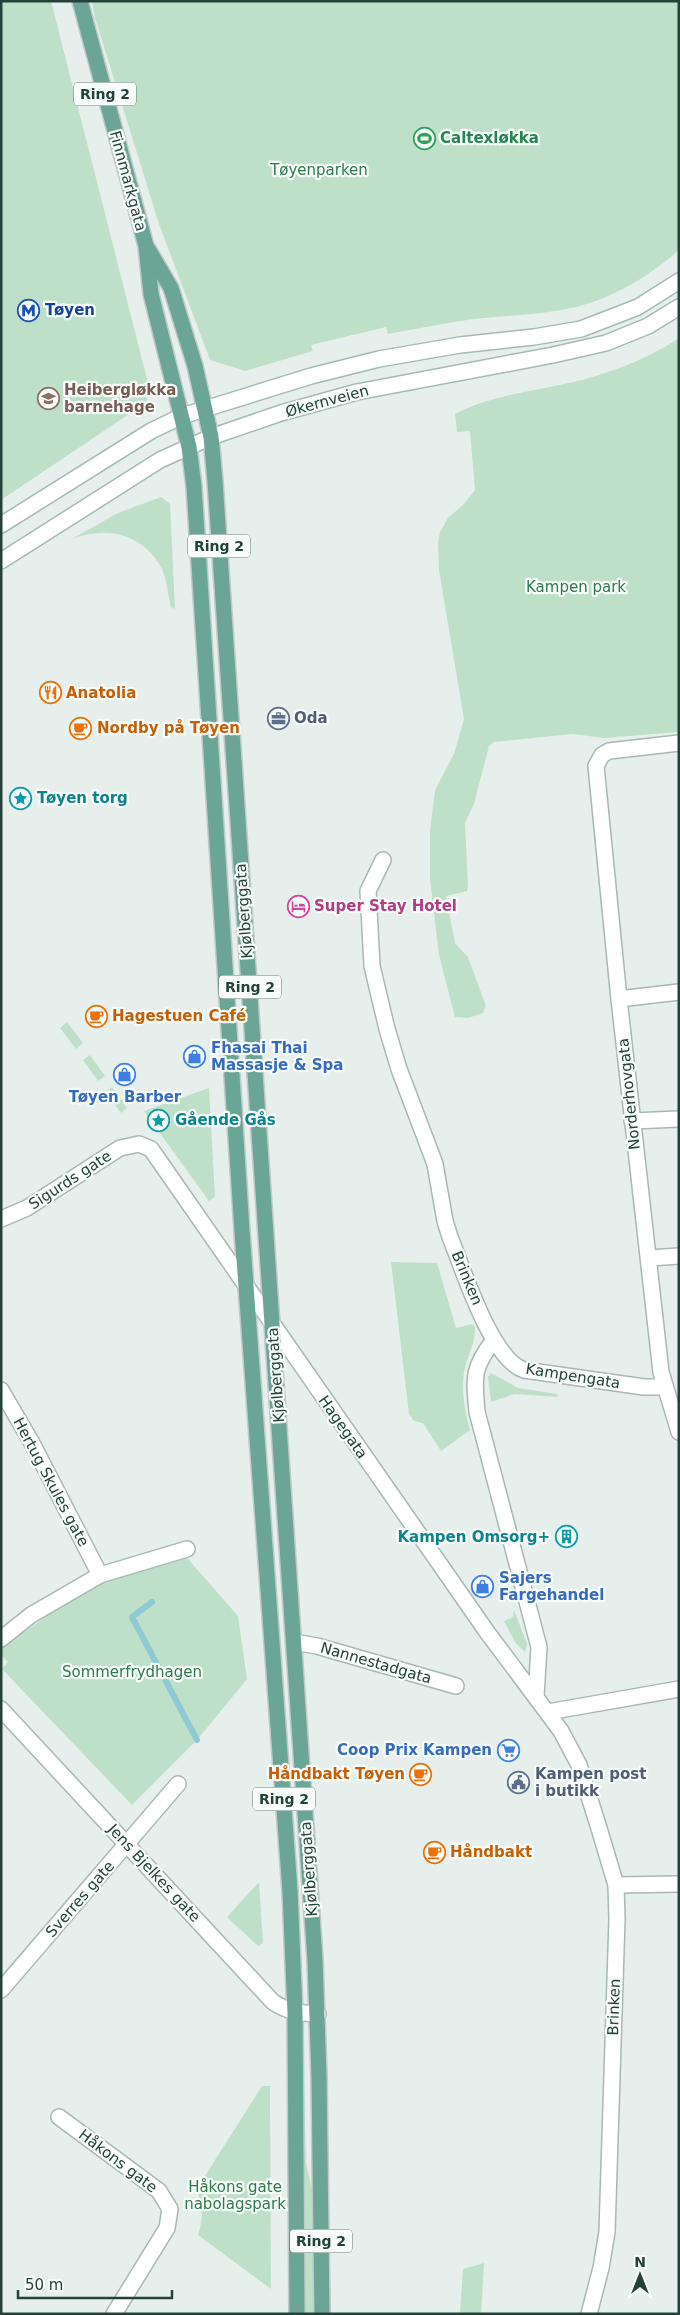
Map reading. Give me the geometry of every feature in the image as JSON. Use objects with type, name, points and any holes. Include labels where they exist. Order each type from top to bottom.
[{"type":"main road","name":"Finnmarkgata","points":[[80,1],[146,246],[151,294],[188,447]]},
{"type":"main road","name":"Finnmarkgata","points":[[146,246],[171,288],[205,408],[211,437]]},
{"type":"main road","name":"Kjølberggata","points":[[211,437],[318,2014],[322,2314]]},
{"type":"main road","name":"Kjølberggata","points":[[188,447],[194,487],[246,1285],[284,1792],[295,2013],[297,2314]]},
{"type":"street","name":"Økernveien","points":[[1,525],[151,430],[182,416],[330,371],[416,351],[581,329],[638,307],[679,281]]},
{"type":"street","name":"Økernveien","points":[[1,561],[134,475],[211,437],[282,413],[348,394],[553,356],[606,343],[648,326],[679,307]]},
{"type":"street","name":"Norderhovgata","points":[[679,743],[618,749],[602,755],[597,761],[596,770],[632,1121],[665,1387],[679,1432]]},
{"type":"street","name":"Brinken","points":[[383,860],[368,891],[367,904],[376,983],[404,1083],[435,1164],[445,1221],[450,1237],[493,1341]]},
{"type":"street","points":[[619,999],[679,992]]},
{"type":"street","points":[[632,1121],[679,1119]]},
{"type":"street","name":"Hagegata","points":[[139,1144],[156,1155],[487,1632],[548,1712]]},
{"type":"street","name":"Sigurds gate","points":[[1,1219],[27,1208],[120,1148],[139,1144]]},
{"type":"street","points":[[650,1258],[679,1256]]},
{"type":"street","points":[[493,1341],[476,1368],[474,1385],[477,1412],[539,1647],[536,1696]]},
{"type":"street","name":"Kampengata","points":[[493,1341],[510,1363],[524,1370],[644,1387],[665,1387]]},
{"type":"street","name":"Hertug Skules gate","points":[[1,1390],[32,1443],[100,1575]]},
{"type":"street","points":[[1,1639],[31,1615],[100,1575],[187,1548]]},
{"type":"street","name":"Nannestadgata","points":[[294,1642],[317,1646],[456,1686]]},
{"type":"street","points":[[548,1712],[679,1689]]},
{"type":"street","name":"Jens Bjelkes gate","points":[[1,1709],[273,2002],[283,2009],[295,2013],[318,2014]]},
{"type":"street","name":"Brinken","points":[[548,1712],[579,1765],[616,1885],[617,1918],[607,2232],[589,2314]]},
{"type":"street","name":"Sverres gate","points":[[1,1990],[178,1784]]},
{"type":"street","points":[[616,1885],[679,1884]]},
{"type":"street","name":"Håkons gate","points":[[59,2116],[159,2191],[170,2209],[167,2228],[114,2314]]},
{"type":"green space","points":[[1,1],[51,1],[149,387],[147,402],[1,500]]},
{"type":"green space","name":"Tøyenparken","points":[[92,1],[679,1],[679,250],[657,268],[632,284],[607,297],[580,306],[541,313],[474,319],[388,334],[386,327],[311,345],[313,351],[245,371],[210,360],[159,224],[95,18]]},
{"type":"green space","name":"Kampen park","points":[[679,338],[679,732],[604,738],[573,734],[494,742],[489,746],[474,804],[465,823],[467,891],[446,896],[455,943],[468,957],[486,1006],[483,1013],[468,1018],[455,1017],[439,955],[430,879],[430,831],[435,790],[454,754],[464,719],[439,570],[438,542],[440,532],[448,518],[463,505],[475,490],[470,431],[457,432],[455,414],[497,398],[569,383],[612,371],[640,360]]},
{"type":"green space","points":[[161,497],[170,504],[175,609],[171,607],[162,569],[145,547],[122,535],[109,533],[83,535],[70,540],[118,513]]},
{"type":"green space","points":[[67,1022],[83,1043],[76,1049],[60,1028]]},
{"type":"green space","points":[[90,1055],[105,1076],[98,1081],[83,1060]]},
{"type":"green space","points":[[112,1087],[127,1108],[121,1113],[106,1092]]},
{"type":"green space","points":[[209,1088],[215,1197],[209,1201],[144,1111]]},
{"type":"green space","points":[[391,1262],[437,1263],[456,1328],[472,1324],[475,1327],[474,1339],[465,1366],[463,1379],[464,1401],[470,1430],[441,1451],[423,1423],[414,1421],[409,1414]]},
{"type":"green space","points":[[491,1373],[518,1388],[557,1394],[558,1397],[514,1394],[491,1402],[488,1377]]},
{"type":"green space","name":"Sommerfrydhagen","points":[[187,1558],[238,1616],[247,1679],[197,1740],[132,1805],[2,1669],[8,1662],[1,1655],[1,1648],[70,1600],[103,1583]]},
{"type":"green space","points":[[514,1610],[527,1644],[525,1652],[515,1642],[504,1621],[513,1617]]},
{"type":"green space","points":[[259,1882],[263,1943],[258,1946],[227,1917]]},
{"type":"green space","points":[[303,2039],[306,2164],[314,2197],[314,2314],[302,2314]]},
{"type":"green space","name":"Håkons gate nabolagspark","points":[[262,2086],[270,2086],[271,2289],[198,2235],[202,2212],[196,2190]]},
{"type":"green space","points":[[484,2263],[481,2314],[460,2314],[463,2269]]},
{"type":"waterway","points":[[152,1602],[132,1617],[197,1740]]},
{"type":"place","name":"Caltexløkka","points":[[424,138]]},
{"type":"place","name":"Tøyen","points":[[29,310]]},
{"type":"place","name":"Heibergløkka barnehage","points":[[48,399]]},
{"type":"place","name":"Anatolia","points":[[50,693]]},
{"type":"place","name":"Oda","points":[[278,718]]},
{"type":"place","name":"Nordby på Tøyen","points":[[81,728]]},
{"type":"place","name":"Tøyen torg","points":[[21,798]]},
{"type":"place","name":"Super Stay Hotel","points":[[298,906]]},
{"type":"place","name":"Hagestuen Café","points":[[96,1016]]},
{"type":"place","name":"Fhasai Thai Massasje & Spa","points":[[195,1057]]},
{"type":"place","name":"Tøyen Barber","points":[[125,1074]]},
{"type":"place","name":"Gående Gås","points":[[159,1120]]},
{"type":"place","name":"Kampen Omsorg+","points":[[566,1537]]},
{"type":"place","name":"Sajers Fargehandel","points":[[483,1587]]},
{"type":"place","name":"Coop Prix Kampen","points":[[508,1750]]},
{"type":"place","name":"Håndbakt Tøyen","points":[[421,1774]]},
{"type":"place","name":"Kampen post i butikk","points":[[519,1783]]},
{"type":"place","name":"Håndbakt","points":[[434,1852]]}]
